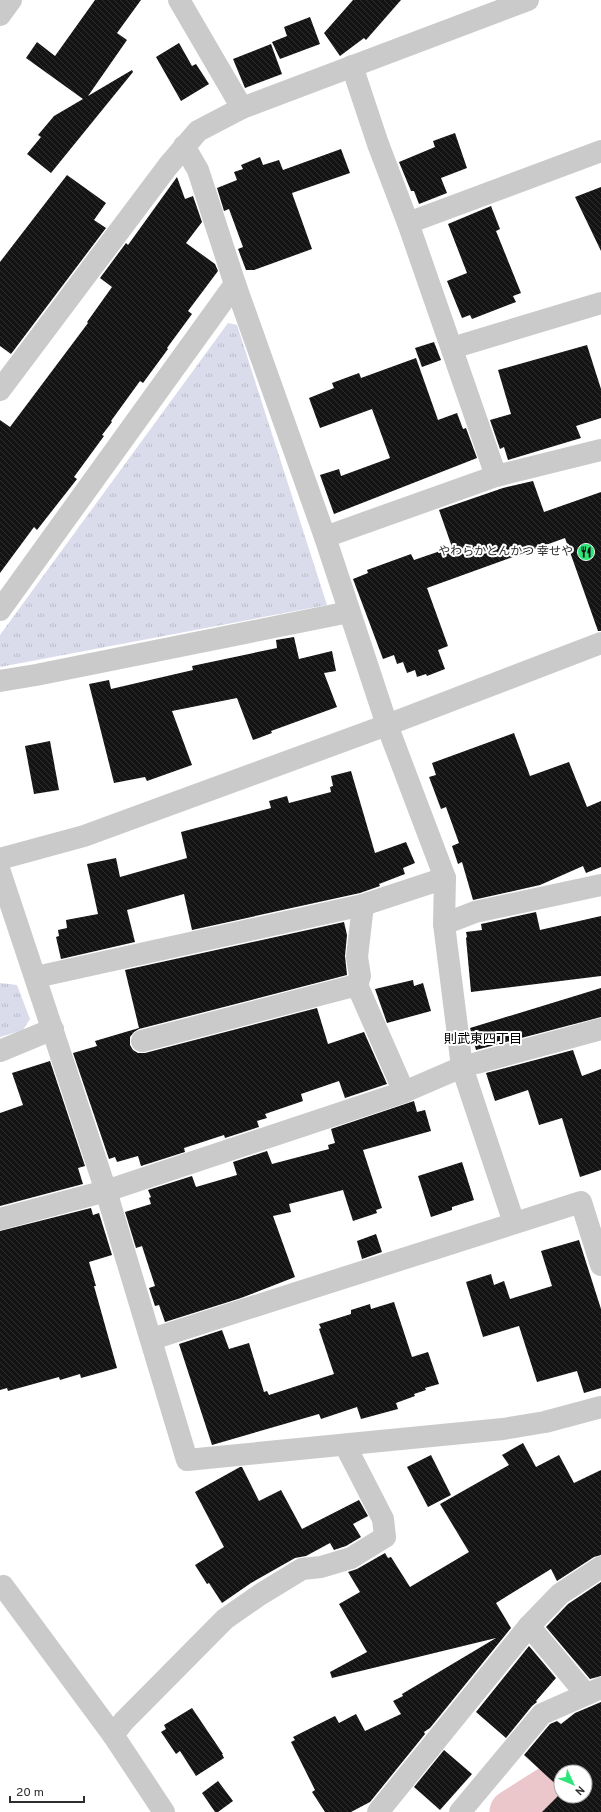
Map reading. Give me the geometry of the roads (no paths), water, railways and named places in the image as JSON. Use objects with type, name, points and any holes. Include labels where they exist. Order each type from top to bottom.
[{"type":"street","points":[[0,15],[11,0]]},
{"type":"street","points":[[179,0],[242,108]]},
{"type":"street","points":[[0,390],[184,146],[198,131],[242,108],[528,0]]},
{"type":"street","points":[[352,66],[378,144],[408,223],[496,476]]},
{"type":"street","points":[[184,146],[198,170],[235,284],[325,537],[386,725],[445,878],[444,924],[462,1067],[514,1223]]},
{"type":"street","points":[[408,223],[601,151]]},
{"type":"street","points":[[0,610],[235,284]]},
{"type":"street","points":[[452,348],[601,303]]},
{"type":"street","points":[[325,537],[496,476],[601,450]]},
{"type":"street","points":[[0,681],[349,612]]},
{"type":"street","points":[[0,859],[84,836],[386,725],[601,643]]},
{"type":"street","points":[[0,872],[106,1191],[152,1339],[187,1460],[503,1429],[545,1422],[601,1407]]},
{"type":"street","points":[[36,977],[363,905],[445,878]]},
{"type":"street","points":[[444,924],[475,912],[601,885]]},
{"type":"street","points":[[363,905],[357,957],[360,976],[357,985],[404,1092]]},
{"type":"street","points":[[142,1041],[357,985]]},
{"type":"street","points":[[0,1051],[53,1029]]},
{"type":"street","points":[[0,1219],[106,1191],[404,1092],[462,1067],[601,1029]]},
{"type":"street","points":[[152,1339],[581,1202],[601,1265]]},
{"type":"street","points":[[113,1735],[124,1721],[225,1619],[261,1594],[302,1569],[321,1567],[351,1558],[384,1537],[383,1519],[345,1445]]},
{"type":"street","points":[[378,1812],[530,1626],[560,1594],[601,1567]]},
{"type":"street","points":[[2,1586],[113,1735],[164,1812]]},
{"type":"street","points":[[460,1812],[542,1714],[593,1691],[530,1626]]},
{"type":"waterway","points":[[512,1812],[553,1786]]},
{"type":"place","name":"やわらかとんかつ 幸せや","points":[[586,552]]},
{"type":"district","name":"則武東四丁目","points":[[483,1040]]}]
